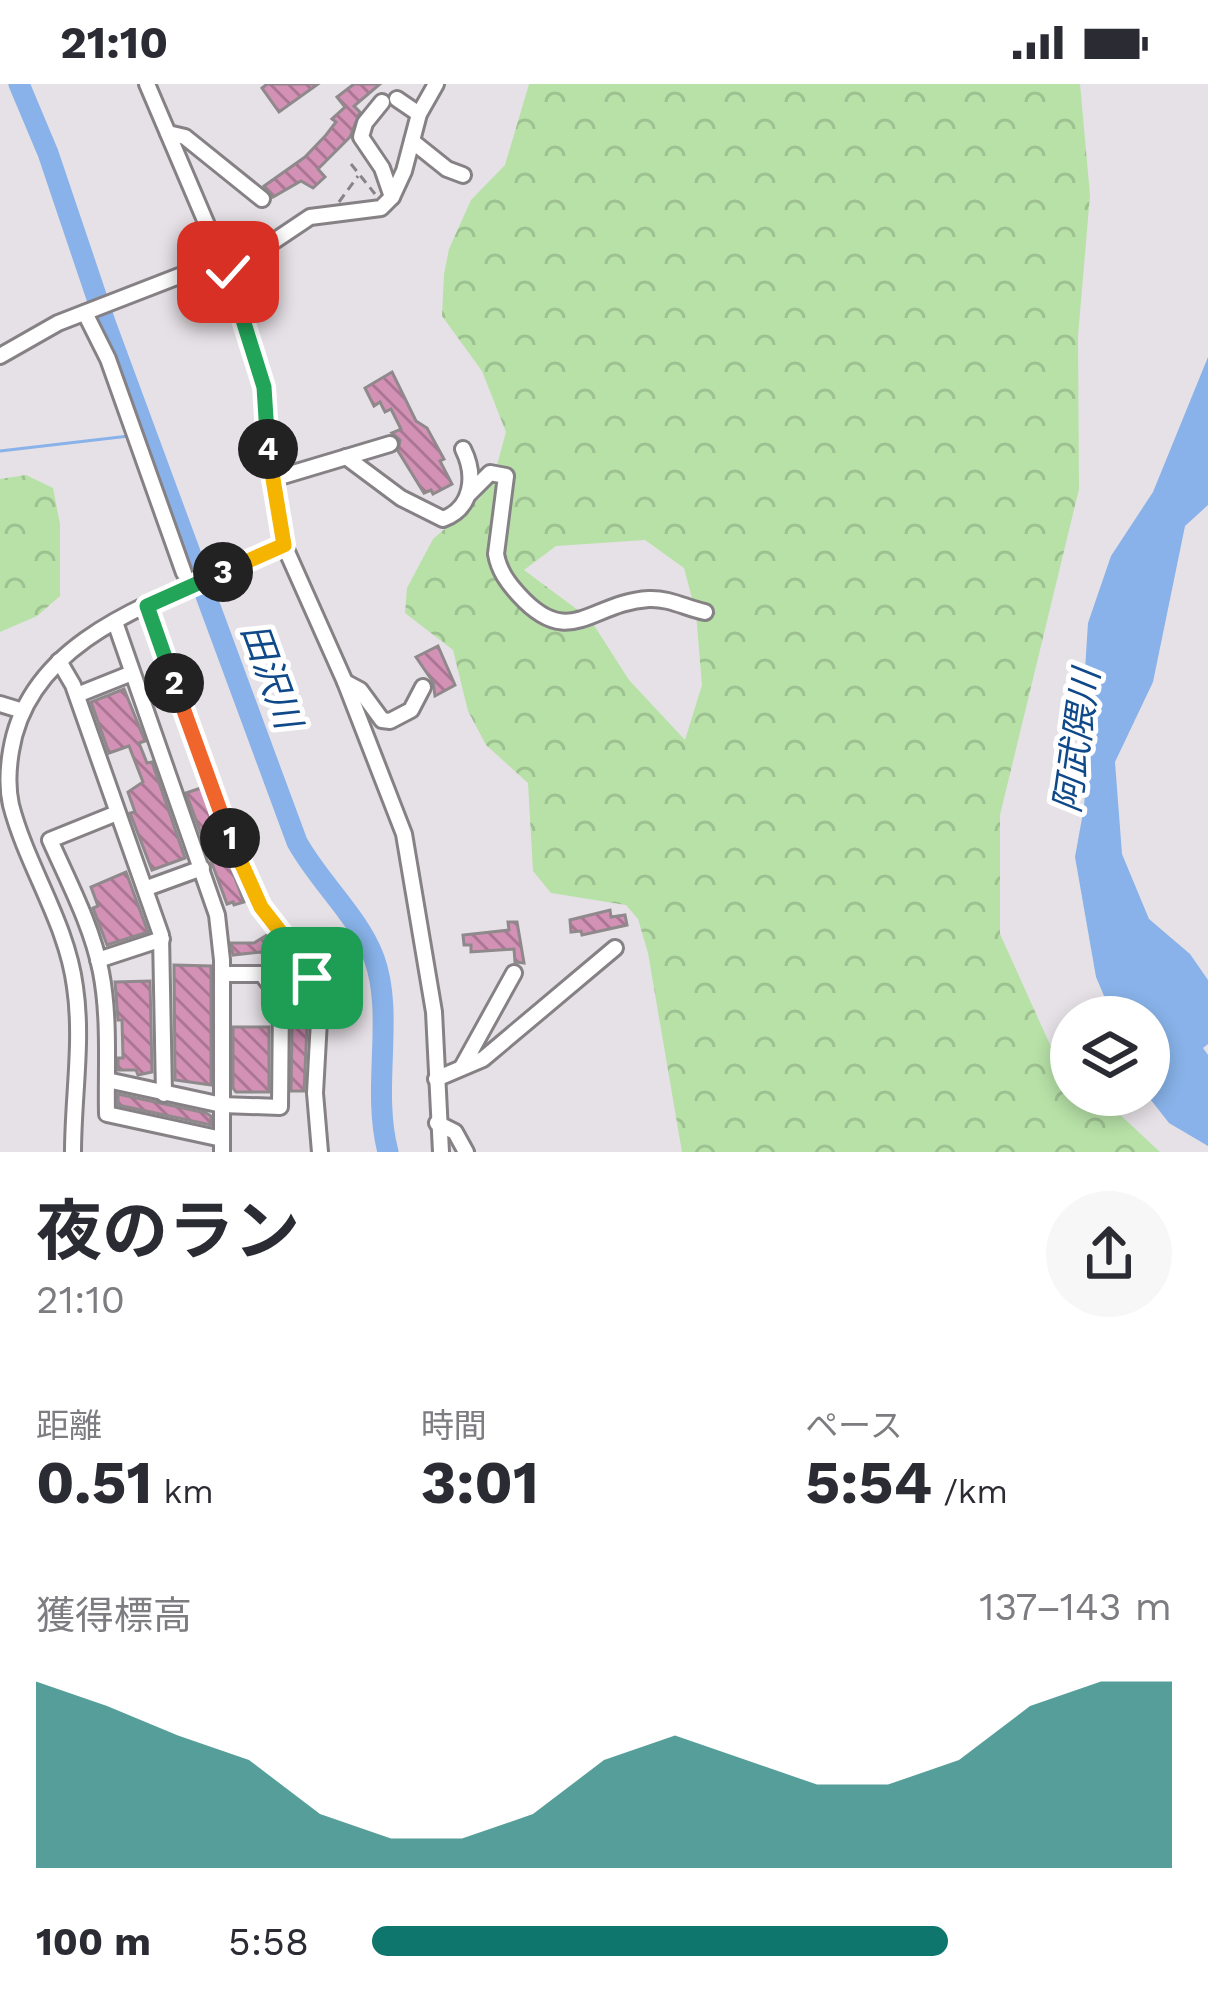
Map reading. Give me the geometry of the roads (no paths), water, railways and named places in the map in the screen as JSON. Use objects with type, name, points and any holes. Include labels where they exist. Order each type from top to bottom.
[{"type":"street","points":[[147,84],[225,266],[264,387],[266,433],[284,545],[345,682],[404,834],[434,1012],[441,1152]]},
{"type":"street","points":[[0,356],[85,313],[225,266],[310,218],[366,211],[388,201],[419,114],[436,84]]},
{"type":"street","points":[[388,201],[382,169],[361,143],[361,130],[389,100],[419,114]]},
{"type":"street","points":[[168,133],[185,137],[262,199]]},
{"type":"street","points":[[412,141],[447,169],[463,175]]},
{"type":"street","points":[[85,313],[107,359],[184,573]]},
{"type":"street","points":[[273,479],[390,444]]},
{"type":"street","points":[[463,449],[470,464],[469,494]]},
{"type":"street","points":[[346,457],[430,516],[449,518],[490,473],[506,476],[498,567],[543,618],[568,622],[654,598],[705,612]]},
{"type":"street","points":[[73,1152],[76,987],[63,937],[22,844],[9,799],[11,749],[23,711],[59,662],[116,622],[284,545]]},
{"type":"street","points":[[147,606],[249,886],[304,962],[320,1002],[315,1081],[320,1152]]},
{"type":"street","points":[[116,622],[217,915],[222,974],[222,1146],[107,1114],[106,998],[88,926],[50,840],[117,814]]},
{"type":"street","points":[[59,662],[77,695],[162,939],[164,1094]]},
{"type":"street","points":[[77,695],[132,673]]},
{"type":"street","points":[[345,682],[360,690],[382,720],[390,722],[411,710],[423,688]]},
{"type":"street","points":[[0,704],[23,711]]},
{"type":"street","points":[[147,888],[202,868]]},
{"type":"street","points":[[98,961],[162,939]]},
{"type":"street","points":[[436,1079],[483,1059],[615,948]]},
{"type":"street","points":[[106,1080],[222,1106],[280,1107],[281,1000],[266,976],[222,974]]},
{"type":"street","points":[[462,1067],[514,974]]},
{"type":"street","points":[[437,1124],[455,1132],[466,1152]]},
{"type":"water","points":[[1208,357],[1208,505],[1185,526],[1153,682],[1115,762],[1122,854],[1149,919],[1190,954],[1208,980],[1208,1044],[1203,1048],[1208,1055],[1208,1146],[1164,1116],[1170,1116],[1170,996],[1104,996],[1096,977],[1075,857],[1084,807],[1089,726],[1088,623],[1111,556],[1153,492]]},
{"type":"waterway","name":"田沢川","points":[[19,84],[297,842],[374,958],[383,1003],[382,1103],[388,1152]]},
{"type":"waterway","points":[[0,451],[129,436]]},
{"type":"water label","name":"阿武隈川","points":[[1077,741]]}]
